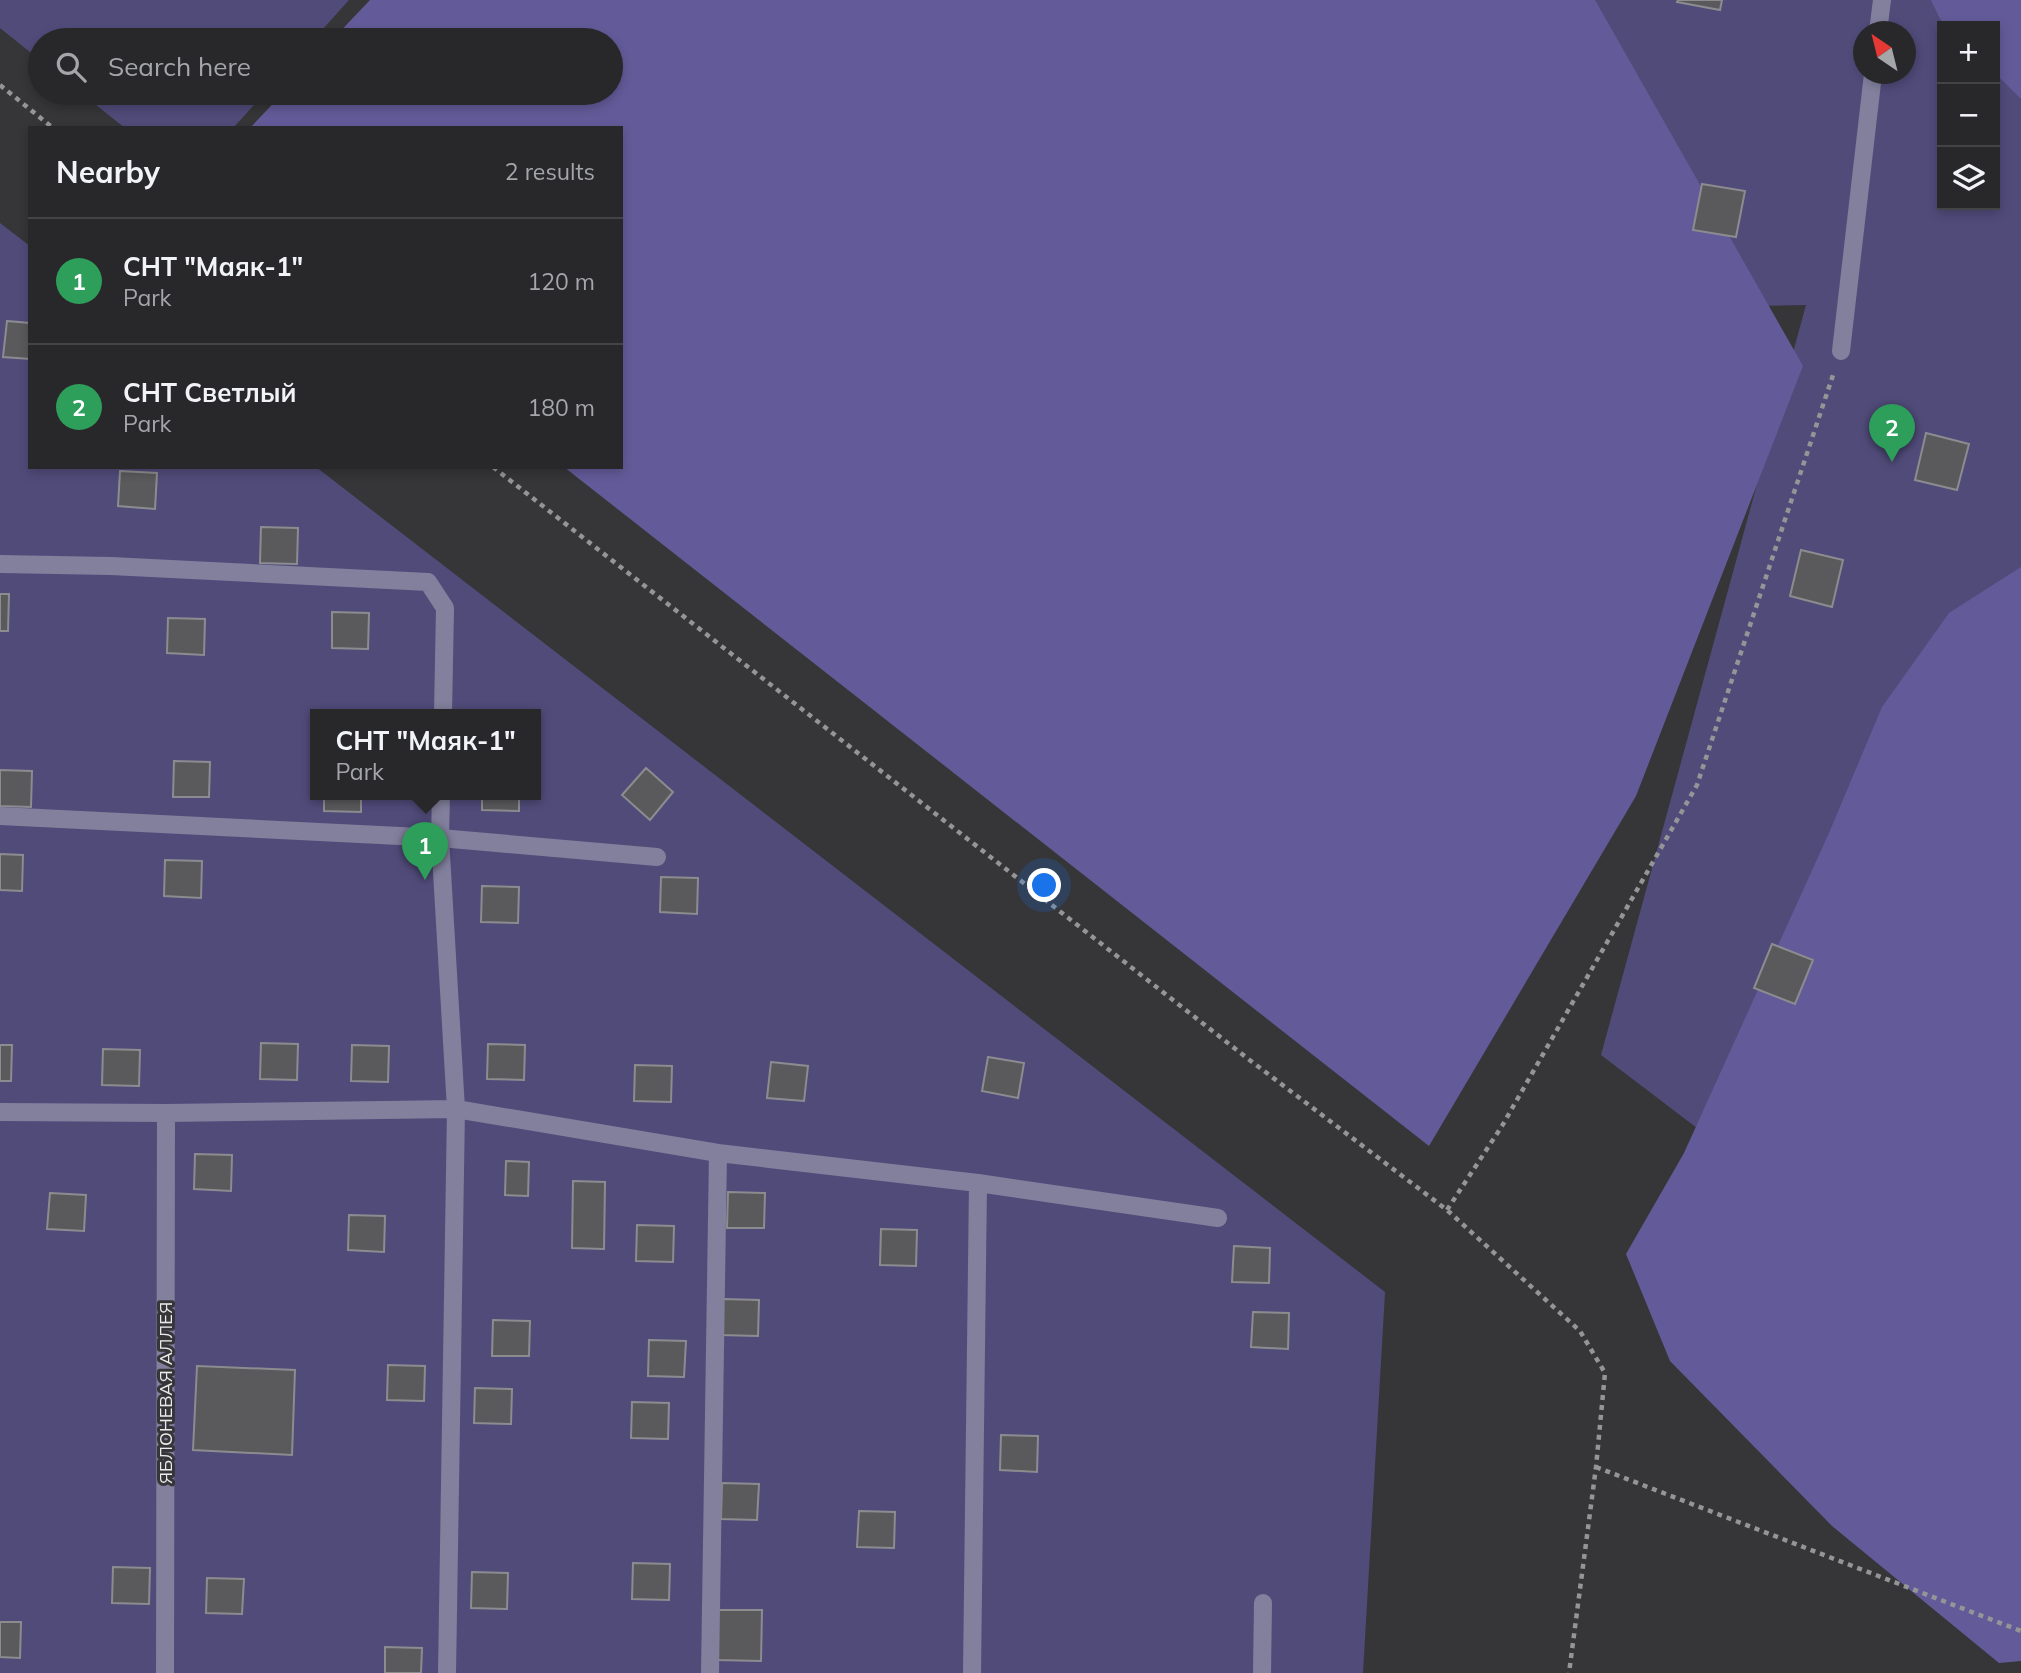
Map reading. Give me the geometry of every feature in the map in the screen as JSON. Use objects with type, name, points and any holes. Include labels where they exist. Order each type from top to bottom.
[{"type":"lane","points":[[1879,21],[1882,0]]},
{"type":"lane","points":[[1840,351],[1872,84]]},
{"type":"lane","points":[[0,564],[111,566],[428,582],[445,608],[443,709]]},
{"type":"lane","points":[[441,800],[440,838],[456,1109],[447,1673]]},
{"type":"lane","points":[[0,816],[440,838],[657,857]]},
{"type":"lane","points":[[0,1112],[456,1109],[718,1153],[978,1183],[1218,1218]]},
{"type":"lane","name":"ЯБЛОНЕВАЯ АЛЛЕЯ","points":[[165,1673],[166,1113]]},
{"type":"lane","points":[[710,1673],[718,1153]]},
{"type":"lane","points":[[972,1673],[978,1183]]},
{"type":"lane","points":[[1262,1673],[1263,1603]]},
{"type":"path","points":[[0,85],[51,126]]},
{"type":"path","points":[[1447,1210],[1502,1126],[1697,785],[1840,351]]},
{"type":"path","points":[[496,469],[1247,1058],[1447,1210],[1580,1331],[1605,1373],[1596,1467],[1569,1673]]},
{"type":"path","points":[[1596,1467],[2021,1631]]},
{"type":"shaded area","points":[[0,0],[349,0],[324,28],[28,28],[28,50],[0,28]]},
{"type":"shaded area","points":[[370,0],[1595,0],[1803,366],[1636,796],[1429,1146],[567,469],[623,469],[623,126],[252,126],[272,105],[623,105],[623,28],[343,28]]},
{"type":"shaded area","points":[[1584,0],[2021,0],[2021,616],[1718,1144],[1601,1055],[1806,305],[1649,308]]},
{"type":"shaded area","points":[[1931,0],[2021,0],[2021,99],[2000,78],[2000,21],[1940,19]]},
{"type":"shaded area","points":[[96,105],[254,105],[235,126],[122,126]]},
{"type":"shaded area","points":[[0,223],[28,244],[28,469],[319,469],[1385,1292],[1363,1673],[0,1673]]},
{"type":"shaded area","points":[[2021,567],[2021,1661],[1999,1663],[1832,1526],[1670,1361],[1626,1254],[1684,1153],[1829,833],[1882,707],[1949,613]]},
{"type":"building","points":[[1722,0],[1720,10],[1677,2]]},
{"type":"building","points":[[1702,184],[1745,191],[1736,237],[1693,230]]},
{"type":"building","points":[[7,321],[28,323],[28,359],[3,357]]},
{"type":"building","points":[[1926,433],[1969,444],[1957,490],[1915,480]]},
{"type":"building","points":[[120,471],[157,473],[155,509],[118,506]]},
{"type":"building","points":[[261,527],[298,528],[297,564],[260,563]]},
{"type":"building","points":[[1801,550],[1843,560],[1832,607],[1790,596]]},
{"type":"building","points":[[0,594],[9,594],[8,631],[0,631]]},
{"type":"building","points":[[332,612],[369,613],[368,649],[332,648]]},
{"type":"building","points":[[168,618],[205,619],[204,655],[167,653]]},
{"type":"building","points":[[174,761],[210,762],[209,797],[173,797]]},
{"type":"building","points":[[646,768],[673,792],[650,820],[622,795]]},
{"type":"building","points":[[0,770],[32,771],[31,807],[0,806]]},
{"type":"building","points":[[324,800],[361,800],[361,812],[324,811]]},
{"type":"building","points":[[482,800],[519,800],[519,811],[482,810]]},
{"type":"building","points":[[0,854],[23,855],[22,891],[0,890]]},
{"type":"building","points":[[165,860],[202,861],[201,898],[164,896]]},
{"type":"building","points":[[661,877],[698,878],[697,914],[660,912]]},
{"type":"building","points":[[482,886],[519,887],[518,923],[481,922]]},
{"type":"building","points":[[1772,944],[1813,960],[1795,1004],[1754,988]]},
{"type":"building","points":[[261,1043],[298,1044],[297,1080],[260,1079]]},
{"type":"building","points":[[488,1044],[525,1045],[524,1080],[487,1079]]},
{"type":"building","points":[[0,1045],[12,1045],[11,1081],[0,1081]]},
{"type":"building","points":[[352,1045],[389,1046],[388,1082],[351,1081]]},
{"type":"building","points":[[103,1049],[140,1050],[139,1086],[102,1085]]},
{"type":"building","points":[[988,1057],[1024,1063],[1018,1098],[982,1091]]},
{"type":"building","points":[[771,1062],[808,1066],[804,1101],[767,1098]]},
{"type":"building","points":[[635,1065],[672,1066],[671,1102],[634,1101]]},
{"type":"building","points":[[195,1154],[232,1155],[231,1191],[194,1189]]},
{"type":"building","points":[[506,1161],[529,1162],[528,1196],[505,1195]]},
{"type":"building","points":[[573,1181],[605,1182],[604,1249],[572,1248]]},
{"type":"building","points":[[728,1192],[765,1193],[764,1228],[727,1228]]},
{"type":"building","points":[[50,1193],[86,1195],[84,1231],[47,1229]]},
{"type":"building","points":[[349,1215],[385,1216],[384,1252],[348,1250]]},
{"type":"building","points":[[637,1225],[674,1226],[673,1262],[636,1261]]},
{"type":"building","points":[[881,1229],[917,1230],[916,1266],[880,1265]]},
{"type":"building","points":[[1234,1246],[1270,1248],[1269,1283],[1232,1282]]},
{"type":"building","points":[[722,1299],[759,1300],[758,1336],[721,1335]]},
{"type":"building","points":[[1253,1312],[1289,1313],[1288,1349],[1251,1347]]},
{"type":"building","points":[[493,1320],[530,1321],[529,1356],[492,1356]]},
{"type":"building","points":[[649,1340],[686,1341],[684,1377],[648,1376]]},
{"type":"building","points":[[388,1365],[425,1366],[424,1401],[387,1400]]},
{"type":"building","points":[[197,1366],[295,1370],[292,1455],[193,1450]]},
{"type":"building","points":[[475,1388],[512,1389],[511,1424],[474,1423]]},
{"type":"building","points":[[632,1402],[669,1403],[668,1439],[631,1438]]},
{"type":"building","points":[[1001,1435],[1038,1436],[1037,1472],[1000,1470]]},
{"type":"building","points":[[722,1483],[759,1484],[757,1520],[721,1519]]},
{"type":"building","points":[[859,1511],[895,1512],[894,1548],[857,1547]]},
{"type":"building","points":[[633,1563],[670,1564],[669,1600],[632,1599]]},
{"type":"building","points":[[113,1567],[150,1568],[149,1604],[112,1603]]},
{"type":"building","points":[[472,1572],[508,1573],[507,1609],[471,1608]]},
{"type":"building","points":[[207,1578],[244,1579],[242,1614],[206,1613]]},
{"type":"building","points":[[717,1610],[762,1610],[761,1661],[717,1660]]},
{"type":"building","points":[[0,1622],[21,1622],[20,1658],[0,1657]]},
{"type":"building","points":[[385,1647],[422,1648],[421,1673],[385,1673]]},
{"type":"place","name":"СНТ Светлый","points":[[1892,462]]},
{"type":"place","name":"СНТ \"Маяк-1\"","points":[[425,880]]}]
